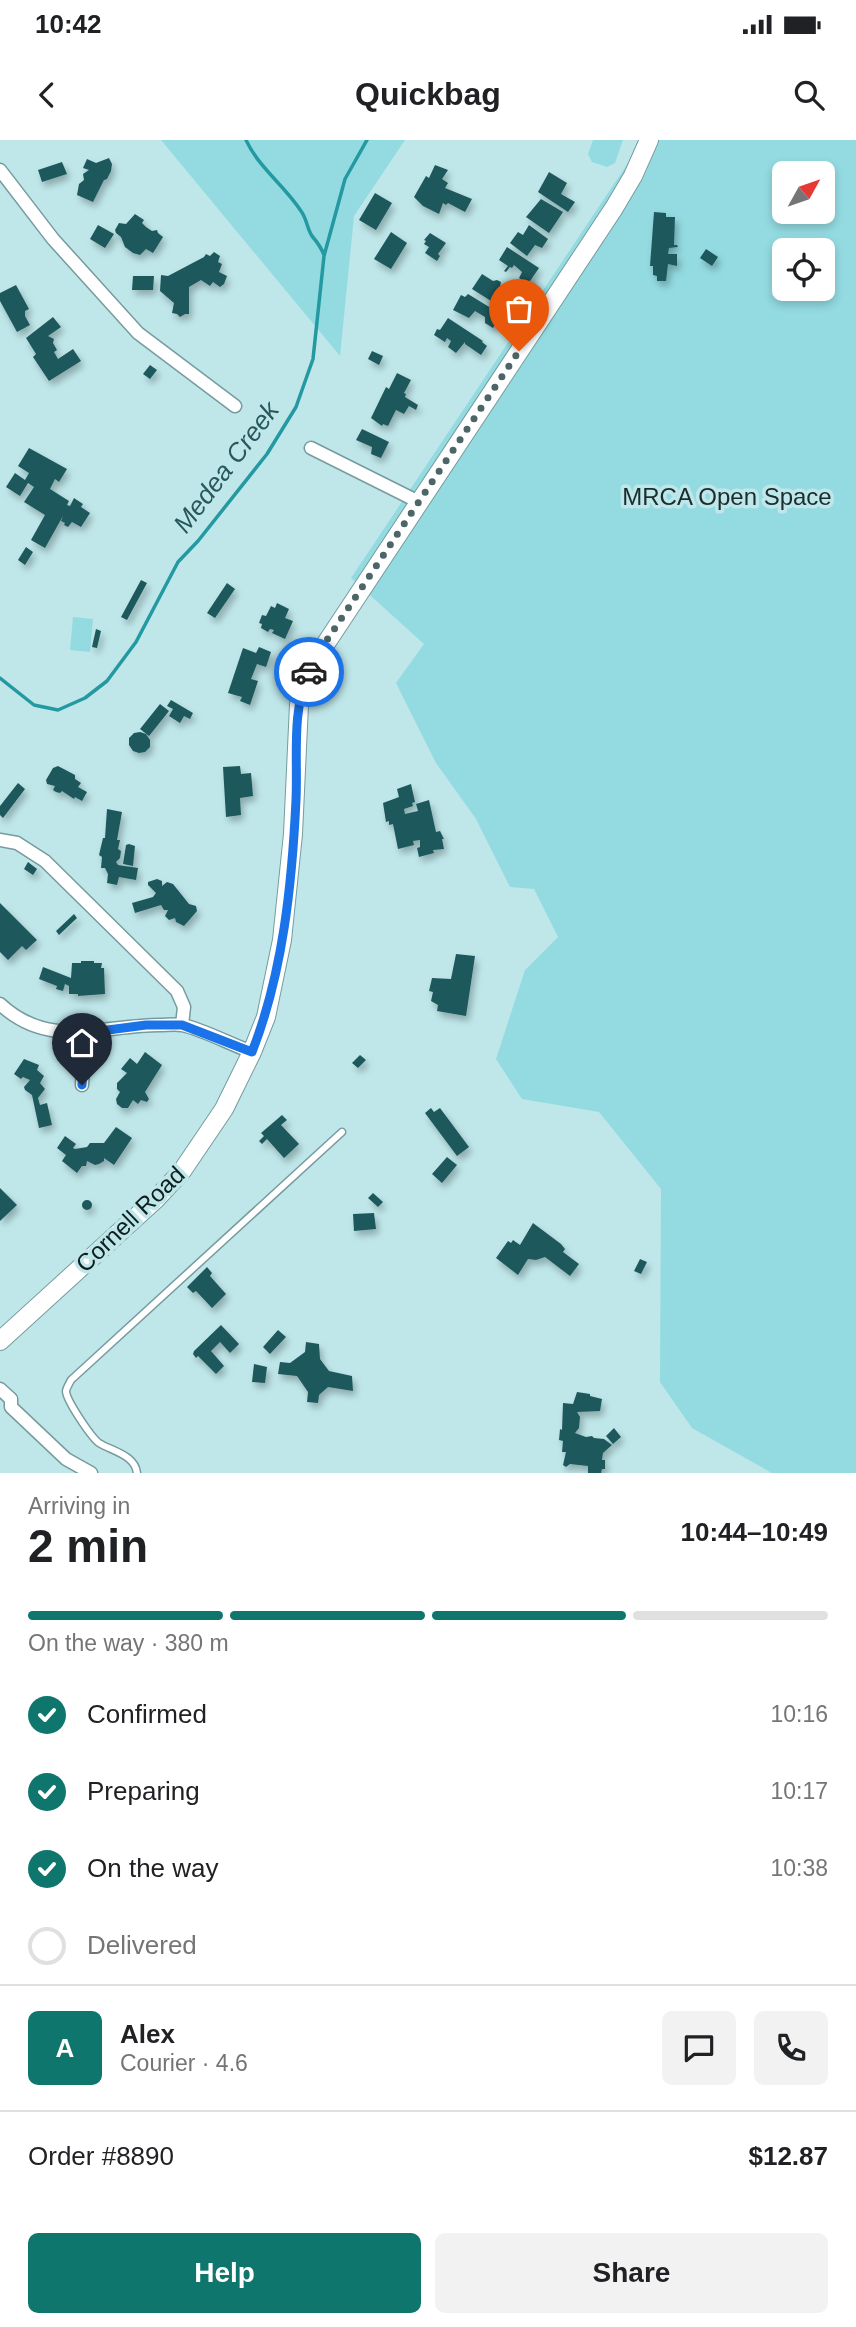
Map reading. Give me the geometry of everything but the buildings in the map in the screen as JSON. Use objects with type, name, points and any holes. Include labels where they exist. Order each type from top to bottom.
[{"type":"main road","name":"Cornell Road","points":[[0,1341],[157,1198],[182,1171],[224,1109],[252,1052],[269,1006],[282,940],[293,834],[299,705],[303,684],[321,649],[614,208],[633,176],[649,140]]},
{"type":"street","points":[[0,170],[52,239],[138,333],[235,406]]},
{"type":"street","points":[[311,448],[419,502]]},
{"type":"street","points":[[0,839],[17,843],[46,861],[177,991],[184,1007],[182,1025]]},
{"type":"street","points":[[0,1004],[29,1024],[58,1031],[85,1033],[146,1025],[182,1025],[252,1052]]},
{"type":"street","points":[[82,1085],[85,1033]]},
{"type":"street","points":[[0,1389],[11,1399],[6,1407],[66,1459],[91,1473]]},
{"type":"lane","points":[[137,1473],[130,1459],[93,1437],[68,1399],[66,1390],[71,1380],[342,1132]]},
{"type":"green space","points":[[161,140],[405,140],[354,216],[340,356]]},
{"type":"green space","points":[[593,140],[623,140],[615,163],[607,167],[592,162],[588,154]]},
{"type":"green space","name":"MRCA Open Space","points":[[638,140],[856,140],[856,1473],[772,1473],[692,1428],[660,1382],[661,1189],[599,1112],[522,1099],[496,1059],[525,970],[558,937],[534,889],[510,887],[476,819],[436,763],[396,683],[424,644],[351,578],[628,163]]},
{"type":"green space","points":[[73,617],[93,619],[90,652],[70,650]]},
{"type":"waterway","points":[[246,140],[251,150],[301,211],[310,233],[324,255]]},
{"type":"waterway","name":"Medea Creek","points":[[0,678],[34,705],[58,710],[85,698],[107,681],[136,642],[178,562],[267,454],[296,407],[313,359],[324,256],[345,179],[367,140]]},
{"type":"way so far","points":[[309,672],[321,649],[519,351]]},
{"type":"route","points":[[82,1085],[85,1033],[146,1025],[182,1025],[252,1052],[266,1017],[282,940],[296,798],[299,705],[303,684],[309,672]]}]
